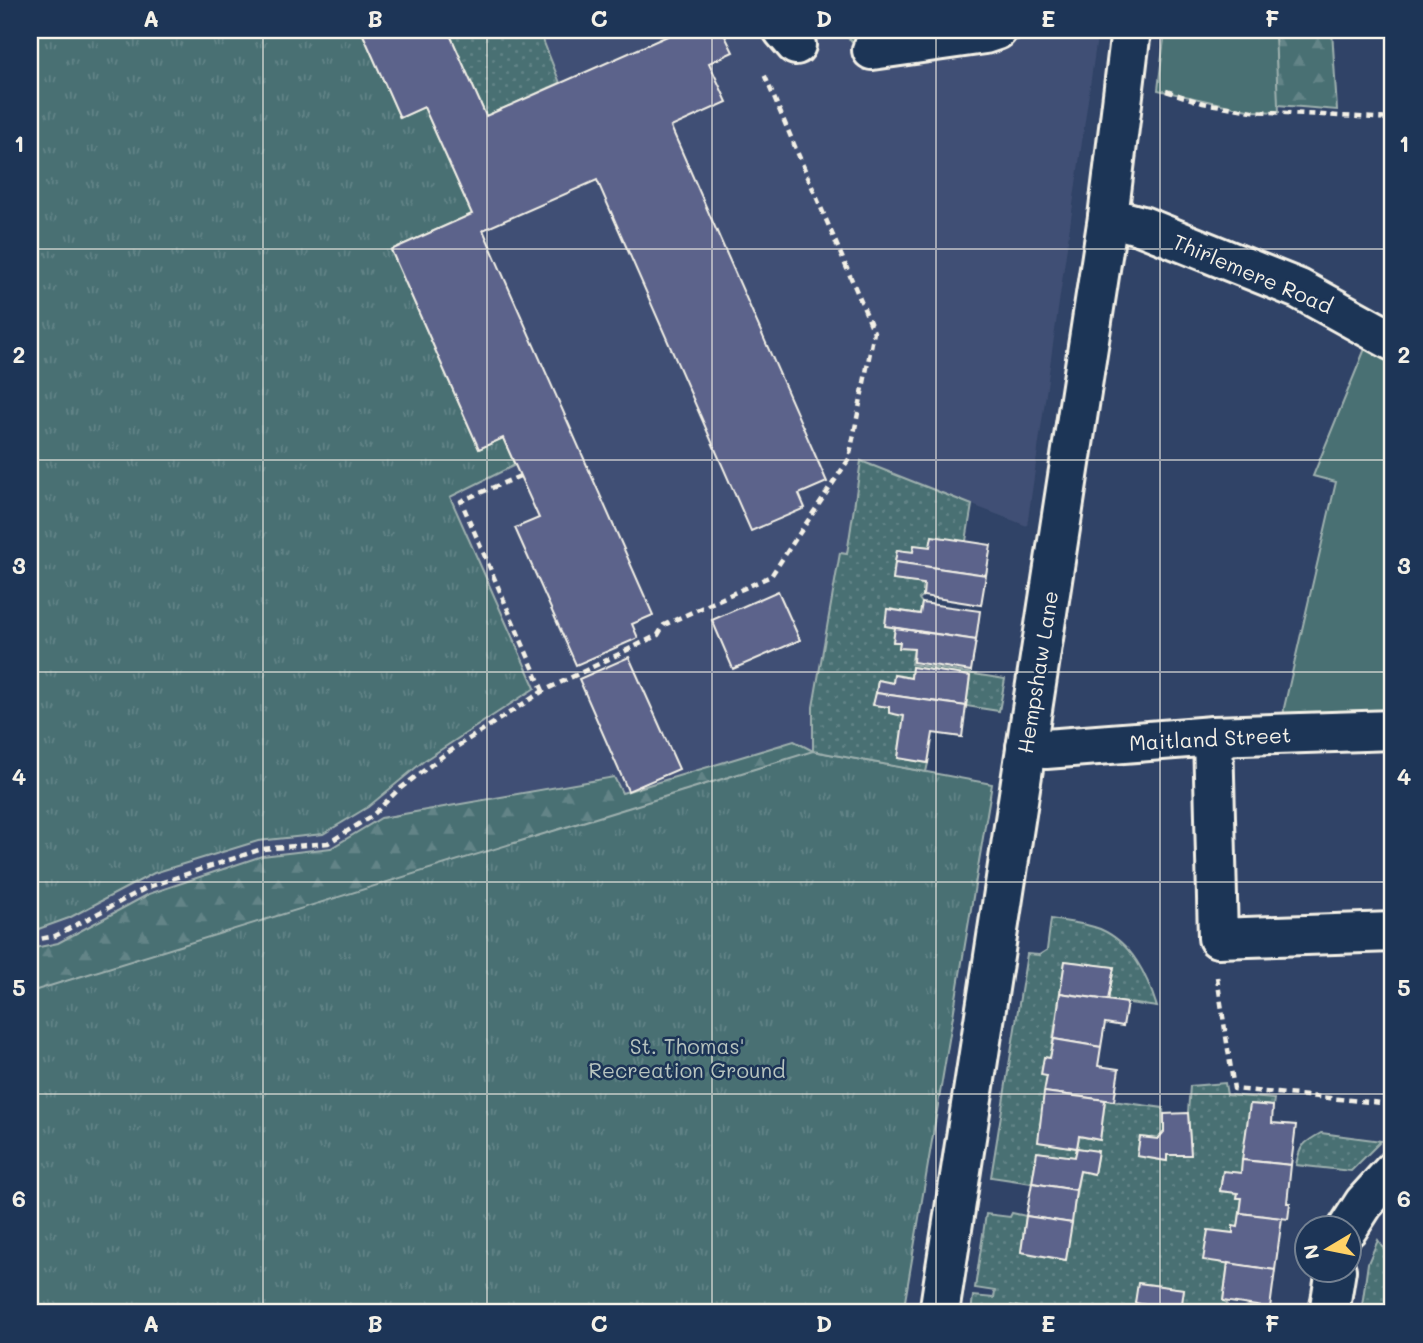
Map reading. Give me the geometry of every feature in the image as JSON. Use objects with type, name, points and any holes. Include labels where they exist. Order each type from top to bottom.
[{"type":"street","points":[[873,50],[998,30]]},
{"type":"street","name":"Hempshaw Lane","points":[[939,1313],[1108,217],[1131,30]]},
{"type":"street","name":"Thirlemere Road","points":[[1108,217],[1142,226],[1299,289],[1393,341]]},
{"type":"street","name":"Maitland Street","points":[[1026,747],[1046,749],[1213,736],[1393,730]]},
{"type":"street","points":[[1213,736],[1218,938],[1393,932]]},
{"type":"street","points":[[1357,1214],[1393,1171]]},
{"type":"street","points":[[1329,1313],[1334,1284]]},
{"type":"path","points":[[30,941],[55,936],[148,887],[262,849],[328,843],[372,816],[397,791],[444,754],[543,691],[658,635],[664,625],[771,576],[849,459],[874,332],[761,69]]},
{"type":"path","points":[[1125,87],[1173,92],[1203,103],[1252,111],[1393,119]]},
{"type":"path","points":[[520,476],[461,501],[543,691]]},
{"type":"path","points":[[1218,938],[1217,977],[1234,1089],[1366,1101],[1393,1106]]},
{"type":"shaded area","points":[[30,30],[837,30],[870,59],[1001,43],[1077,30],[1098,30],[1027,526],[861,462],[847,554],[840,554],[813,707],[813,751],[30,992]]},
{"type":"green space","points":[[30,30],[361,30],[400,118],[424,107],[472,214],[391,250],[479,449],[503,438],[515,465],[450,497],[535,688],[425,760],[368,807],[323,834],[258,841],[154,873],[69,918],[30,932]]},
{"type":"green space","points":[[448,30],[539,30],[560,83],[486,116]]},
{"type":"green space","points":[[839,30],[869,30],[878,41],[855,44]]},
{"type":"green space","points":[[1001,30],[1077,30],[1001,43]]},
{"type":"green space","points":[[1165,30],[1275,30],[1279,112],[1252,111],[1158,90]]},
{"type":"green space","points":[[1275,30],[1332,30],[1337,110],[1278,105]]},
{"type":"green space","points":[[1373,329],[1393,341],[1393,730],[1283,733],[1284,708],[1336,482],[1313,476]]},
{"type":"green space","points":[[861,461],[972,505],[966,541],[930,547],[914,545],[913,552],[897,550],[893,580],[924,584],[923,596],[919,599],[922,603],[920,614],[888,609],[885,626],[895,628],[893,641],[900,642],[899,647],[914,649],[911,664],[1005,679],[999,711],[966,706],[970,676],[912,667],[911,678],[894,675],[893,683],[878,681],[874,705],[889,707],[889,713],[904,716],[898,758],[928,763],[926,772],[813,751],[813,707],[840,553],[847,554]]},
{"type":"green space","points":[[794,741],[813,751],[859,759],[30,1040],[30,949],[58,943],[149,894],[262,856],[331,848],[381,818],[614,777],[622,793]]},
{"type":"green space","name":"St. Thomas' Recreation Ground","points":[[813,751],[992,784],[903,1313],[30,1313],[30,992]]},
{"type":"green space","points":[[1051,919],[1100,929],[1121,943],[1137,961],[1157,1007],[1108,1000],[1114,967],[1065,961],[1050,1058],[1044,1058],[1041,1074],[1047,1076],[1038,1142],[1077,1148],[1075,1157],[1037,1152],[1032,1183],[991,1177],[1027,954],[1039,955],[1047,950]]},
{"type":"green space","points":[[1225,1083],[1227,1095],[1274,1099],[1273,1106],[1250,1104],[1241,1173],[1223,1171],[1220,1191],[1238,1193],[1237,1197],[1242,1198],[1238,1227],[1233,1227],[1233,1233],[1209,1230],[1228,1263],[1223,1301],[1227,1302],[1226,1313],[1058,1313],[1011,1306],[1010,1313],[971,1313],[973,1296],[994,1298],[995,1291],[975,1288],[986,1214],[1010,1217],[1012,1213],[1026,1216],[1021,1252],[1065,1260],[1080,1171],[1094,1173],[1098,1151],[1077,1148],[1079,1136],[1100,1140],[1105,1100],[1163,1108],[1164,1132],[1158,1139],[1140,1137],[1137,1156],[1166,1161],[1167,1155],[1191,1155],[1188,1113],[1190,1086]],"holes":[[[1139,1283],[1184,1289],[1180,1311],[1135,1304]]]},
{"type":"green space","points":[[1321,1133],[1381,1141],[1351,1171],[1296,1165],[1303,1145]]},
{"type":"green space","points":[[1378,1240],[1393,1262],[1393,1313],[1361,1313],[1368,1263]]},
{"type":"building","points":[[361,30],[448,30],[486,116],[681,30],[722,30],[733,52],[709,63],[727,102],[671,127],[827,482],[799,494],[805,508],[751,531],[597,180],[483,230],[653,615],[632,624],[638,638],[576,665],[515,528],[539,518],[503,438],[479,449],[391,250],[472,214],[424,107],[400,118]]},
{"type":"building","points":[[932,536],[991,545],[986,575],[895,562],[897,550],[913,552],[914,545],[930,547]]},
{"type":"building","points":[[895,562],[986,575],[981,605],[923,596],[924,584],[893,580]]},
{"type":"building","points":[[778,591],[800,640],[733,669],[712,620]]},
{"type":"building","points":[[922,603],[980,611],[976,640],[885,626],[887,609],[920,614]]},
{"type":"building","points":[[895,628],[976,640],[971,671],[913,662],[914,649],[899,648],[900,642],[893,642]]},
{"type":"building","points":[[629,657],[679,769],[628,791],[579,679]]},
{"type":"building","points":[[912,667],[970,676],[966,706],[876,693],[878,680],[893,683],[894,675],[911,678]]},
{"type":"building","points":[[876,693],[966,706],[962,737],[933,733],[928,763],[898,758],[904,716],[889,713],[889,707],[873,705]]},
{"type":"building","points":[[1065,961],[1114,967],[1108,1000],[1060,993]]},
{"type":"building","points":[[1060,993],[1127,1003],[1123,1026],[1105,1023],[1101,1047],[1054,1039]]},
{"type":"building","points":[[1054,1039],[1101,1047],[1098,1066],[1119,1069],[1114,1101],[1044,1092],[1047,1076],[1041,1075],[1044,1057],[1050,1058]]},
{"type":"building","points":[[1044,1092],[1105,1100],[1100,1140],[1079,1136],[1077,1148],[1038,1142]]},
{"type":"building","points":[[1250,1104],[1273,1106],[1272,1123],[1296,1125],[1291,1165],[1242,1160]]},
{"type":"building","points":[[1188,1113],[1191,1155],[1167,1155],[1167,1161],[1137,1156],[1140,1137],[1158,1139],[1164,1132],[1164,1114]]},
{"type":"building","points":[[1077,1148],[1098,1151],[1094,1174],[1080,1171],[1076,1190],[1032,1183],[1037,1152],[1075,1157]]},
{"type":"building","points":[[1242,1160],[1291,1165],[1288,1219],[1240,1213],[1242,1198],[1237,1198],[1238,1193],[1220,1191],[1223,1171],[1241,1173]]},
{"type":"building","points":[[1032,1183],[1076,1190],[1072,1223],[1026,1216]]},
{"type":"building","points":[[1240,1213],[1282,1218],[1275,1270],[1203,1260],[1208,1230],[1233,1233],[1233,1226],[1238,1227]]},
{"type":"building","points":[[1026,1216],[1072,1223],[1066,1260],[1021,1252]]},
{"type":"building","points":[[1228,1263],[1275,1270],[1270,1308],[1223,1301]]},
{"type":"building","points":[[1138,1283],[1184,1289],[1181,1311],[1135,1303]]},
{"type":"building","points":[[1011,1306],[1058,1313],[1010,1313]]}]
